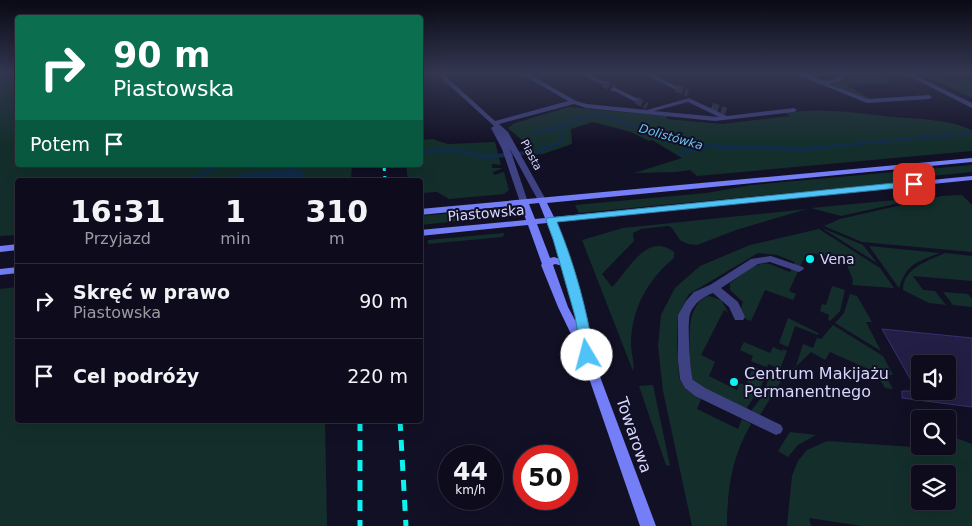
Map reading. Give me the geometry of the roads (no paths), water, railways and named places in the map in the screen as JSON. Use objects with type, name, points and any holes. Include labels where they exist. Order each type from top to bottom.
[{"type":"main road","name":"Piastowska","points":[[423,212],[972,160]]},
{"type":"main road","name":"Piastowska","points":[[423,233],[972,178]]},
{"type":"main road","name":"Towarowa","points":[[542,200],[566,264],[581,316],[587,355]]},
{"type":"main road","name":"Towarowa","points":[[524,202],[563,307],[587,355],[648,526]]},
{"type":"main road","points":[[0,249],[15,247]]},
{"type":"main road","points":[[546,265],[554,260],[566,264]]},
{"type":"main road","points":[[0,272],[15,270]]},
{"type":"street","name":"Piasta","points":[[467,98],[494,124],[495,129],[520,159],[542,200]]},
{"type":"street","points":[[566,98],[586,106],[649,109],[704,118],[794,110]]},
{"type":"street","points":[[631,98],[636,100]]},
{"type":"street","points":[[696,98],[712,106]]},
{"type":"street","points":[[862,98],[871,101],[921,98]]},
{"type":"street","points":[[954,98],[972,107]]},
{"type":"street","points":[[649,109],[690,100],[726,115]]},
{"type":"street","points":[[494,124],[574,102]]},
{"type":"street","name":"Piasta","points":[[510,148],[510,160],[524,202]]},
{"type":"street","points":[[776,429],[700,392],[686,379],[683,336],[684,315],[698,295],[714,288],[755,261],[762,259],[779,261],[799,269]]},
{"type":"street","points":[[714,288],[734,305],[739,316]]},
{"type":"water","points":[[290,169],[302,170],[304,178],[234,178],[240,174]]},
{"type":"waterway","name":"Dolistówka","points":[[565,125],[598,114],[690,145],[779,148]]},
{"type":"waterway","points":[[534,133],[565,125]]},
{"type":"waterway","name":"Dolistówka","points":[[545,148],[562,142],[563,127],[565,125]]},
{"type":"waterway","name":"Dolistówka","points":[[813,148],[972,133]]},
{"type":"waterway","name":"Dolistówka","points":[[423,151],[454,150],[487,157],[535,152],[548,147]]},
{"type":"waterway","name":"Dolistówka","points":[[717,147],[807,149],[826,147]]},
{"type":"waterway","points":[[681,153],[704,148],[702,148]]},
{"type":"waterway","points":[[193,178],[217,167]]},
{"type":"tunnel","points":[[636,100],[647,106]]},
{"type":"tunnel","points":[[712,106],[726,111]]},
{"type":"railway","points":[[384,167],[385,178]]},
{"type":"railway","points":[[360,423],[360,526]]},
{"type":"railway","points":[[400,423],[406,526]]},
{"type":"place","name":"Vena","points":[[810,259]]},
{"type":"place","name":"Centrum Makijażu Permanentnego","points":[[734,382]]}]
